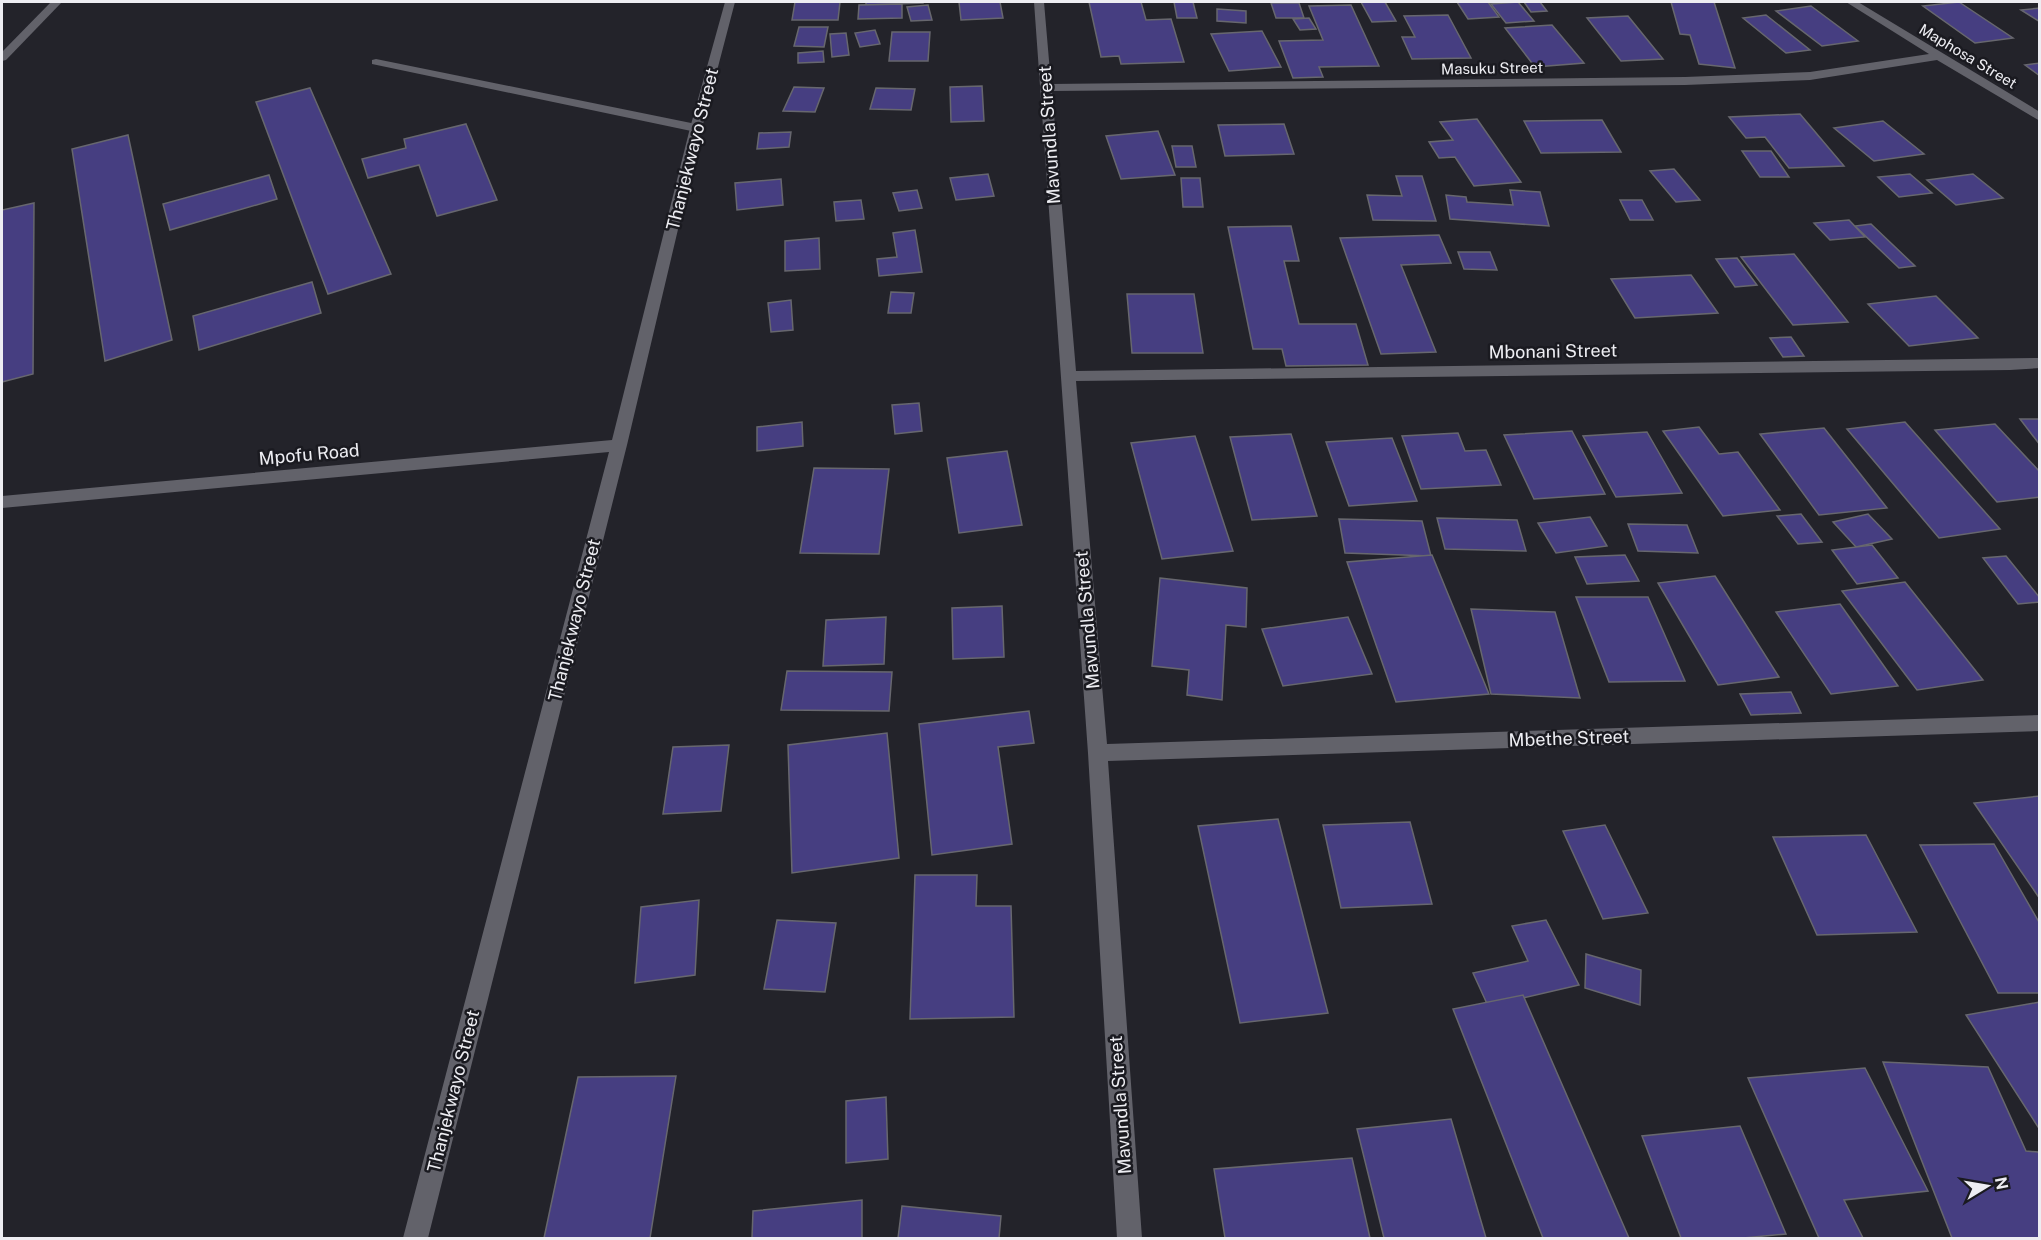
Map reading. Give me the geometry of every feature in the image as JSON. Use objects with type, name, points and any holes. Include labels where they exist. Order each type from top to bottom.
[{"type":"street","points":[[2,58],[57,2]]},
{"type":"street","name":"Thanjekwayo Street","points":[[415,1239],[619,445],[696,128],[730,2]]},
{"type":"street","name":"Mavundla Street","points":[[1039,2],[1098,753],[1129,1239]]},
{"type":"street","name":"Maphosa Street","points":[[1851,2],[2040,117]]},
{"type":"street","name":"Masuku Street","points":[[1045,88],[1706,81],[1810,76],[1938,56]]},
{"type":"street","points":[[376,62],[696,128]]},
{"type":"street","name":"Mbonani Street","points":[[1067,376],[2040,363]]},
{"type":"street","name":"Mpofu Road","points":[[2,502],[619,445]]},
{"type":"street","name":"Mbethe Street","points":[[1098,753],[2040,723]]},
{"type":"building","points":[[795,2],[840,2],[838,20],[792,20]]},
{"type":"building","points":[[866,2],[923,2],[923,3],[866,5]]},
{"type":"building","points":[[959,2],[1000,2],[1003,18],[961,20]]},
{"type":"building","points":[[1089,2],[1141,2],[1146,20],[1171,19],[1184,62],[1121,64],[1119,56],[1101,57]]},
{"type":"building","points":[[1174,2],[1193,2],[1197,18],[1177,18]]},
{"type":"building","points":[[1361,2],[1385,2],[1396,21],[1372,22]]},
{"type":"building","points":[[1457,2],[1488,2],[1499,17],[1468,19]]},
{"type":"building","points":[[1518,2],[1534,21],[1506,23],[1491,4]]},
{"type":"building","points":[[1524,2],[1540,2],[1547,11],[1531,12]]},
{"type":"building","points":[[1671,2],[1714,2],[1735,68],[1699,64],[1690,35],[1680,34]]},
{"type":"building","points":[[1959,2],[2013,38],[1975,43],[1923,6]]},
{"type":"building","points":[[1271,3],[1299,3],[1304,18],[1276,18]]},
{"type":"building","points":[[902,4],[902,18],[858,19],[859,5]]},
{"type":"building","points":[[928,5],[932,20],[911,21],[907,7]]},
{"type":"building","points":[[1351,5],[1379,66],[1319,67],[1323,77],[1293,78],[1279,41],[1323,40],[1309,6]]},
{"type":"building","points":[[1811,6],[1858,41],[1822,46],[1776,11]]},
{"type":"building","points":[[2040,8],[2040,22],[2021,10]]},
{"type":"building","points":[[1217,9],[1246,11],[1246,23],[1217,21]]},
{"type":"building","points":[[1448,15],[1471,58],[1412,59],[1402,37],[1415,37],[1404,16]]},
{"type":"building","points":[[1766,15],[1810,50],[1786,53],[1743,18]]},
{"type":"building","points":[[1628,16],[1663,59],[1621,61],[1587,18]]},
{"type":"building","points":[[1309,18],[1316,29],[1300,30],[1293,19]]},
{"type":"building","points":[[1552,25],[1584,63],[1535,67],[1505,28]]},
{"type":"building","points":[[799,27],[828,27],[824,47],[794,46]]},
{"type":"building","points":[[875,30],[880,44],[860,47],[855,33]]},
{"type":"building","points":[[1262,31],[1281,67],[1229,71],[1211,34]]},
{"type":"building","points":[[892,32],[930,32],[928,61],[889,61]]},
{"type":"building","points":[[846,33],[849,55],[832,57],[830,34]]},
{"type":"building","points":[[823,51],[824,62],[798,63],[798,53]]},
{"type":"building","points":[[2040,63],[2040,76],[2025,65]]},
{"type":"building","points":[[982,86],[984,121],[951,122],[950,87]]},
{"type":"building","points":[[794,87],[824,88],[815,112],[783,111]]},
{"type":"building","points":[[310,88],[391,274],[328,294],[256,102]]},
{"type":"building","points":[[876,88],[915,89],[911,110],[870,109]]},
{"type":"building","points":[[1800,114],[1844,166],[1789,168],[1765,137],[1746,138],[1729,117]]},
{"type":"building","points":[[1477,119],[1521,182],[1474,186],[1455,157],[1439,158],[1429,142],[1453,140],[1440,122]]},
{"type":"building","points":[[1602,120],[1621,152],[1541,153],[1524,121]]},
{"type":"building","points":[[1883,121],[1924,154],[1874,161],[1834,128]]},
{"type":"building","points":[[466,124],[497,200],[437,216],[419,165],[368,178],[362,159],[406,148],[404,139]]},
{"type":"building","points":[[1284,124],[1294,154],[1225,156],[1218,125]]},
{"type":"building","points":[[1158,131],[1175,175],[1121,179],[1106,136]]},
{"type":"building","points":[[791,132],[789,147],[757,149],[759,133]]},
{"type":"building","points":[[128,135],[172,340],[105,361],[72,149]]},
{"type":"building","points":[[1172,146],[1192,146],[1196,167],[1176,167]]},
{"type":"building","points":[[1742,151],[1771,151],[1789,177],[1760,177]]},
{"type":"building","points":[[1674,169],[1700,200],[1676,202],[1650,171]]},
{"type":"building","points":[[988,174],[994,196],[956,200],[950,178]]},
{"type":"building","points":[[1910,174],[1932,193],[1899,197],[1878,177]]},
{"type":"building","points":[[1973,174],[2003,198],[1956,205],[1927,180]]},
{"type":"building","points":[[269,175],[277,199],[170,230],[163,204]]},
{"type":"building","points":[[1396,176],[1422,176],[1436,221],[1373,220],[1367,195],[1402,196]]},
{"type":"building","points":[[1181,178],[1200,178],[1203,207],[1183,207]]},
{"type":"building","points":[[781,179],[783,205],[737,210],[735,183]]},
{"type":"building","points":[[917,190],[922,208],[899,211],[893,193]]},
{"type":"building","points":[[1510,190],[1540,192],[1549,226],[1450,219],[1446,195],[1466,197],[1467,202],[1513,205]]},
{"type":"building","points":[[861,200],[864,219],[836,221],[834,202]]},
{"type":"building","points":[[1620,200],[1642,200],[1653,220],[1630,220]]},
{"type":"building","points":[[34,203],[33,374],[2,382],[2,210]]},
{"type":"building","points":[[1849,220],[1865,237],[1830,240],[1814,223]]},
{"type":"building","points":[[1871,224],[1915,266],[1899,268],[1855,226]]},
{"type":"building","points":[[1291,226],[1299,261],[1284,261],[1299,324],[1356,324],[1368,365],[1286,366],[1282,349],[1253,349],[1228,227]]},
{"type":"building","points":[[915,230],[922,272],[879,276],[877,259],[897,257],[893,233]]},
{"type":"building","points":[[1439,235],[1451,263],[1401,265],[1436,352],[1381,354],[1340,238]]},
{"type":"building","points":[[819,238],[820,269],[785,271],[785,241]]},
{"type":"building","points":[[1458,252],[1490,252],[1497,270],[1464,269]]},
{"type":"building","points":[[1794,254],[1848,322],[1793,325],[1741,257]]},
{"type":"building","points":[[1737,258],[1757,285],[1735,287],[1716,259]]},
{"type":"building","points":[[1691,275],[1718,313],[1635,318],[1611,279]]},
{"type":"building","points":[[312,282],[321,313],[199,350],[193,316]]},
{"type":"building","points":[[891,292],[914,293],[911,313],[888,313]]},
{"type":"building","points":[[1127,294],[1194,294],[1203,353],[1132,353]]},
{"type":"building","points":[[1936,296],[1978,338],[1909,346],[1868,304]]},
{"type":"building","points":[[791,300],[793,330],[771,332],[768,303]]},
{"type":"building","points":[[1791,337],[1804,356],[1783,357],[1770,338]]},
{"type":"building","points":[[919,403],[922,431],[895,434],[892,405]]},
{"type":"building","points":[[2020,419],[2040,419],[2040,445]]},
{"type":"building","points":[[802,422],[803,446],[757,451],[757,427]]},
{"type":"building","points":[[1905,422],[2000,529],[1939,538],[1847,429]]},
{"type":"building","points":[[1995,424],[2040,472],[2040,497],[1997,502],[1935,430]]},
{"type":"building","points":[[1699,427],[1719,454],[1738,452],[1780,510],[1723,516],[1663,431]]},
{"type":"building","points":[[1824,428],[1887,508],[1819,515],[1760,434]]},
{"type":"building","points":[[1572,431],[1605,494],[1534,499],[1504,435]]},
{"type":"building","points":[[1647,432],[1682,493],[1616,497],[1583,436]]},
{"type":"building","points":[[1458,433],[1465,451],[1486,450],[1501,485],[1421,489],[1402,436]]},
{"type":"building","points":[[1291,434],[1317,516],[1252,520],[1230,437]]},
{"type":"building","points":[[1195,436],[1233,551],[1162,559],[1131,443]]},
{"type":"building","points":[[1392,438],[1417,501],[1349,506],[1326,442]]},
{"type":"building","points":[[1007,451],[1022,525],[959,533],[947,458]]},
{"type":"building","points":[[814,468],[889,469],[879,554],[800,553]]},
{"type":"building","points":[[1801,514],[1822,542],[1798,544],[1777,516]]},
{"type":"building","points":[[1868,514],[1892,539],[1856,547],[1833,522]]},
{"type":"building","points":[[1590,517],[1607,546],[1556,553],[1538,523]]},
{"type":"building","points":[[1437,518],[1517,520],[1526,551],[1445,549]]},
{"type":"building","points":[[1339,519],[1422,521],[1431,556],[1345,553]]},
{"type":"building","points":[[1628,524],[1687,525],[1698,553],[1638,551]]},
{"type":"building","points":[[1872,545],[1898,578],[1857,584],[1832,550]]},
{"type":"building","points":[[1432,555],[1489,694],[1396,702],[1347,562]]},
{"type":"building","points":[[1625,555],[1639,581],[1587,584],[1575,557]]},
{"type":"building","points":[[2006,556],[2040,598],[2040,602],[2018,604],[1983,558]]},
{"type":"building","points":[[1715,576],[1779,677],[1718,685],[1658,583]]},
{"type":"building","points":[[1160,578],[1247,588],[1246,627],[1226,625],[1222,700],[1187,695],[1189,670],[1152,666]]},
{"type":"building","points":[[1905,582],[1983,680],[1917,690],[1842,591]]},
{"type":"building","points":[[1576,597],[1648,597],[1685,681],[1609,682]]},
{"type":"building","points":[[1840,604],[1898,686],[1831,694],[1776,612]]},
{"type":"building","points":[[1002,606],[1004,657],[953,659],[952,608]]},
{"type":"building","points":[[1471,609],[1555,612],[1580,698],[1491,694]]},
{"type":"building","points":[[886,617],[884,664],[823,666],[826,620]]},
{"type":"building","points":[[1348,617],[1372,674],[1283,686],[1262,629]]},
{"type":"building","points":[[787,671],[892,672],[889,711],[781,710]]},
{"type":"building","points":[[1791,692],[1801,713],[1751,715],[1740,694]]},
{"type":"building","points":[[1029,711],[1034,743],[998,747],[1012,844],[932,855],[919,724]]},
{"type":"building","points":[[887,733],[899,858],[792,873],[788,745]]},
{"type":"building","points":[[729,745],[721,811],[663,814],[673,747]]},
{"type":"building","points":[[2040,796],[2040,899],[1974,803]]},
{"type":"building","points":[[1278,819],[1328,1013],[1240,1023],[1198,826]]},
{"type":"building","points":[[1410,822],[1432,904],[1341,908],[1323,825]]},
{"type":"building","points":[[1605,825],[1648,913],[1603,919],[1563,831]]},
{"type":"building","points":[[1866,835],[1917,932],[1817,935],[1773,837]]},
{"type":"building","points":[[1994,844],[2040,924],[2040,993],[1998,993],[1920,845]]},
{"type":"building","points":[[915,875],[977,875],[976,906],[1011,906],[1014,1017],[910,1019]]},
{"type":"building","points":[[699,900],[695,975],[635,983],[641,907]]},
{"type":"building","points":[[777,920],[836,923],[825,992],[764,989]]},
{"type":"building","points":[[1546,920],[1579,985],[1488,1006],[1473,973],[1528,961],[1512,926]]},
{"type":"building","points":[[1586,954],[1641,970],[1640,1005],[1585,988]]},
{"type":"building","points":[[1523,995],[1629,1238],[1543,1238],[1453,1009]]},
{"type":"building","points":[[2040,1002],[2040,1130],[1966,1015]]},
{"type":"building","points":[[1883,1062],[1988,1067],[2026,1151],[2038,1152],[2040,1155],[2040,1238],[1952,1238]]},
{"type":"building","points":[[1865,1068],[1928,1191],[1844,1200],[1863,1238],[1819,1238],[1748,1078]]},
{"type":"building","points":[[676,1076],[650,1238],[544,1238],[578,1077]]},
{"type":"building","points":[[886,1097],[888,1159],[846,1163],[846,1101]]},
{"type":"building","points":[[1451,1119],[1486,1238],[1384,1238],[1357,1129]]},
{"type":"building","points":[[1740,1126],[1786,1234],[1743,1238],[1681,1238],[1642,1136]]},
{"type":"building","points":[[1352,1158],[1370,1238],[1225,1238],[1214,1169]]},
{"type":"building","points":[[862,1200],[862,1238],[752,1238],[753,1211]]},
{"type":"building","points":[[902,1206],[1001,1216],[999,1238],[898,1238]]}]
